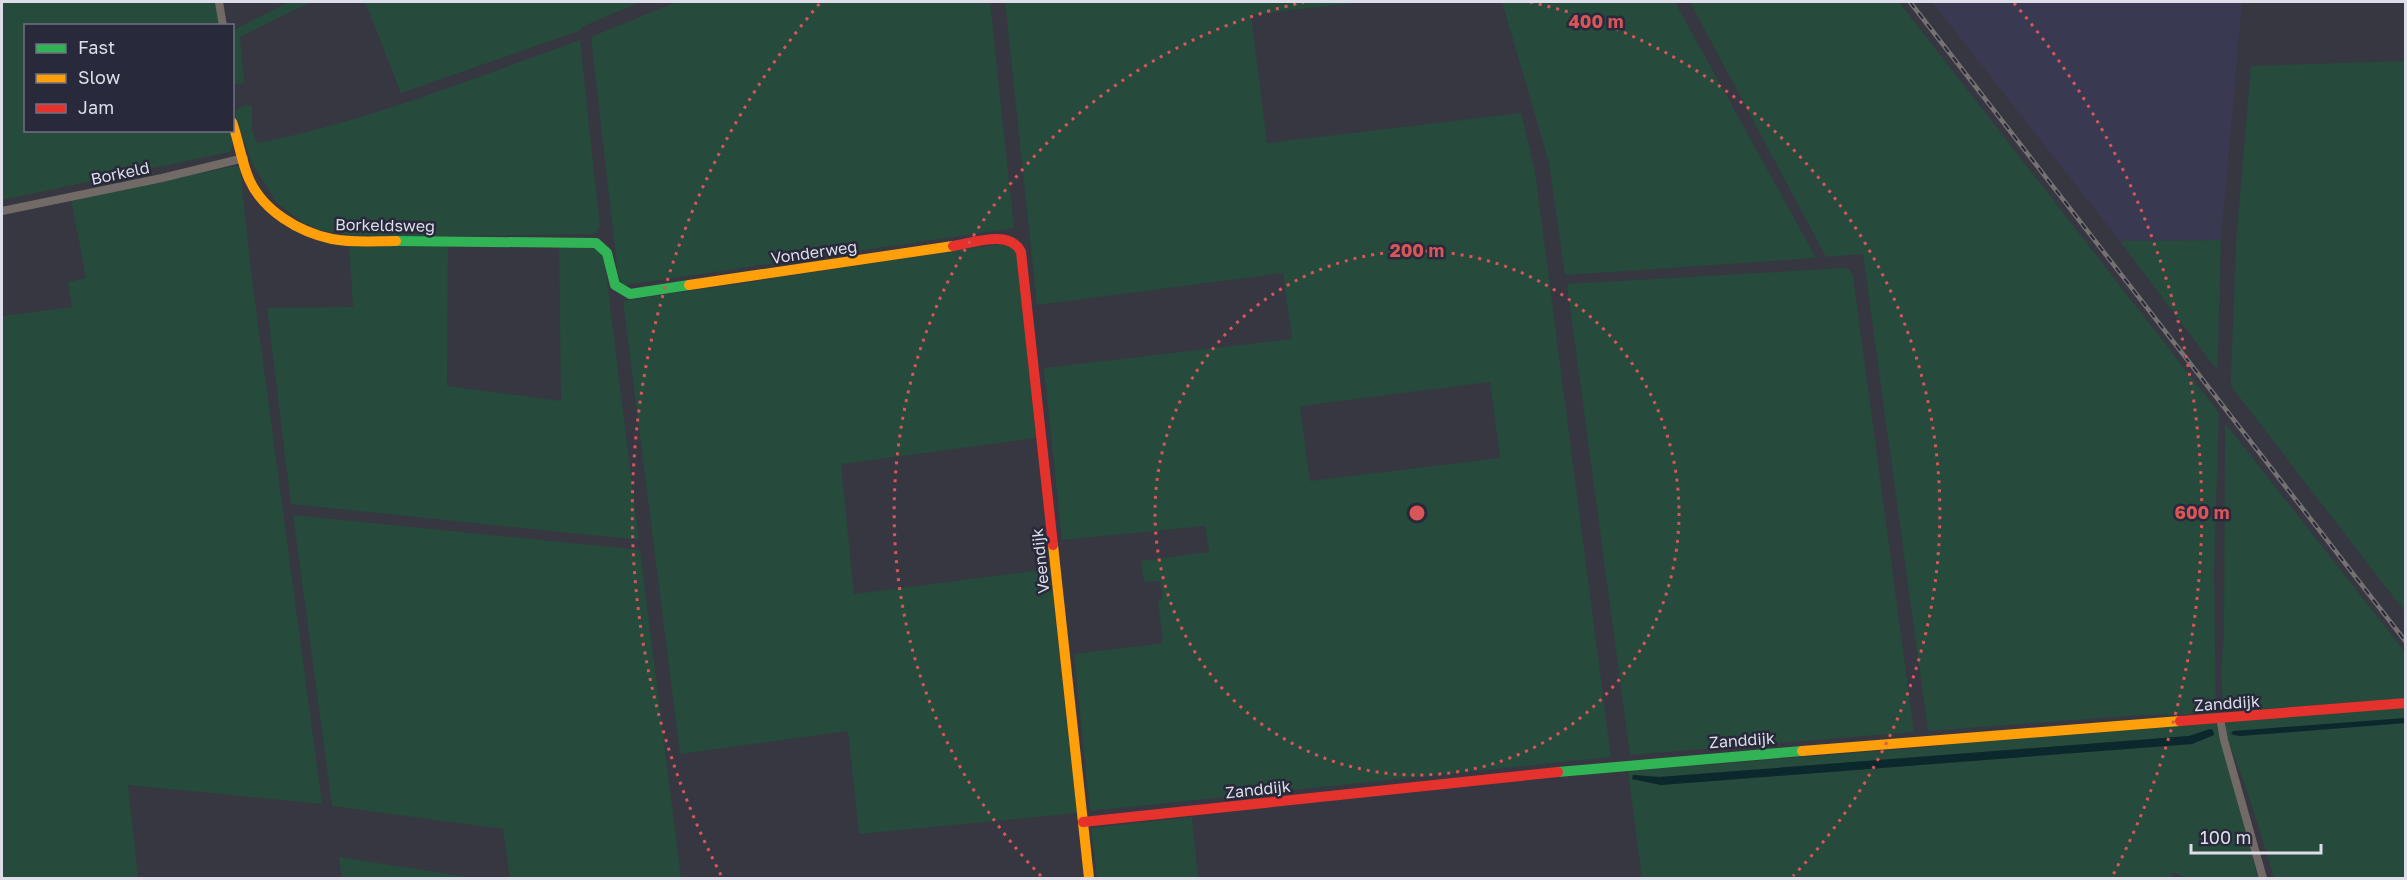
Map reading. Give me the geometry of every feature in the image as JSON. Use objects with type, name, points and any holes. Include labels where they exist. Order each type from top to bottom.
[{"type":"street","points":[[219,2],[222,24]]},
{"type":"street","name":"Borkeldsweg","points":[[234,128],[251,183],[265,203],[294,225],[328,239],[346,241],[596,243],[607,253],[612,276],[618,289]]},
{"type":"street","name":"Borkeld","points":[[2,211],[244,159]]},
{"type":"street","name":"Vonderweg","points":[[618,289],[636,294],[1002,239],[1014,243]]},
{"type":"street","name":"Veendijk","points":[[1014,243],[1020,248],[1022,256],[1089,879]]},
{"type":"street","name":"Zanddijk","points":[[1083,822],[1625,765],[2406,703]]},
{"type":"street","points":[[2220,718],[2263,879]]},
{"type":"shaded area","points":[[2,2],[217,2],[220,24],[24,24],[24,132],[230,132],[233,142],[229,152],[2,200]]},
{"type":"shaded area","points":[[289,2],[309,3],[240,37],[244,83],[234,85],[234,30]]},
{"type":"shaded area","points":[[365,2],[640,2],[584,26],[579,31],[401,93]]},
{"type":"shaded area","points":[[676,2],[990,2],[1014,228],[625,285],[620,282],[591,37]]},
{"type":"shaded area","points":[[1005,2],[1362,2],[1251,15],[1267,143],[1521,113],[1535,171],[1611,757],[1090,811],[1074,654],[1163,643],[1158,601],[1162,600],[1160,581],[1144,582],[1141,561],[1209,552],[1205,526],[1062,540],[1044,368],[1292,339],[1283,273],[1037,305]],"holes":[[[1490,382],[1500,458],[1310,481],[1300,406]]]},
{"type":"shaded area","points":[[1502,2],[1675,2],[1816,258],[1565,275],[1549,163]]},
{"type":"shaded area","points":[[1690,2],[1899,2],[2219,413],[2214,571],[2216,714],[2140,715],[1928,731],[1863,254],[1826,257]]},
{"type":"shaded area","points":[[1932,2],[2242,2],[2221,240],[2120,241]]},
{"type":"shaded area","points":[[580,40],[600,227],[595,234],[393,237],[348,235],[320,230],[302,222],[277,203],[253,165],[234,113],[248,104],[252,107],[252,130],[257,143],[380,111]]},
{"type":"shaded area","points":[[2406,61],[2405,612],[2231,386],[2231,376],[2236,243],[2251,66]]},
{"type":"shaded area","points":[[235,166],[240,167],[252,279],[322,804],[128,785],[138,878],[2,878],[2,314],[3,316],[72,307],[68,282],[86,278],[71,199]]},
{"type":"shaded area","points":[[2221,240],[2218,353],[2217,370],[2120,241]]},
{"type":"shaded area","points":[[1006,243],[1017,255],[1036,438],[841,464],[854,594],[1050,569],[1077,813],[859,834],[848,731],[680,754],[623,301]]},
{"type":"shaded area","points":[[349,244],[448,245],[447,386],[561,401],[559,244],[598,249],[602,253],[639,540],[291,504],[267,308],[353,307]]},
{"type":"shaded area","points":[[1844,268],[1850,270],[1853,276],[1914,732],[1630,755],[1567,284]]},
{"type":"shaded area","points":[[2225,423],[2405,652],[2406,699],[2223,712],[2221,671],[2224,637]]},
{"type":"shaded area","points":[[293,515],[640,550],[681,878],[510,878],[503,829],[332,806]]},
{"type":"shaded area","points":[[2405,706],[2405,718],[2231,732],[2231,735],[2240,736],[2405,723],[2405,878],[2274,878],[2248,793],[2226,735],[2226,721]]},
{"type":"shaded area","points":[[2405,718],[2405,723],[2240,736],[2231,734],[2233,731]]},
{"type":"shaded area","points":[[2216,723],[2258,878],[2186,878],[2174,872],[2171,878],[1642,878],[1628,771],[1929,747],[1971,741]],"holes":[[[2210,729],[2213,735],[2192,744],[1661,785],[1634,779],[1636,775],[1659,777],[2189,736]]]},
{"type":"shaded area","points":[[2213,730],[2214,735],[2192,744],[1661,785],[1632,779],[1633,775],[1659,777],[2189,736]]},
{"type":"shaded area","points":[[1192,817],[1198,878],[1097,878],[1091,828]]},
{"type":"shaded area","points":[[339,857],[474,878],[342,878]]},
{"type":"railway","points":[[1910,2],[2406,642]]},
{"type":"traffic: fast","points":[[396,241],[596,243],[607,253],[615,285],[630,294],[689,285]]},
{"type":"traffic: fast","points":[[1558,772],[1802,751]]},
{"type":"traffic: slow","points":[[234,129],[244,165],[255,190],[263,201],[283,218],[307,231],[332,239],[396,241]]},
{"type":"traffic: slow","points":[[689,285],[953,246]]},
{"type":"traffic: slow","points":[[1053,545],[1089,878]]},
{"type":"traffic: slow","points":[[1802,751],[2180,721]]},
{"type":"traffic: jam","points":[[953,246],[1000,239],[1016,245],[1021,252],[1053,545]]},
{"type":"traffic: jam","points":[[2180,721],[2406,703]]},
{"type":"traffic: jam","points":[[1083,822],[1558,772]]}]
